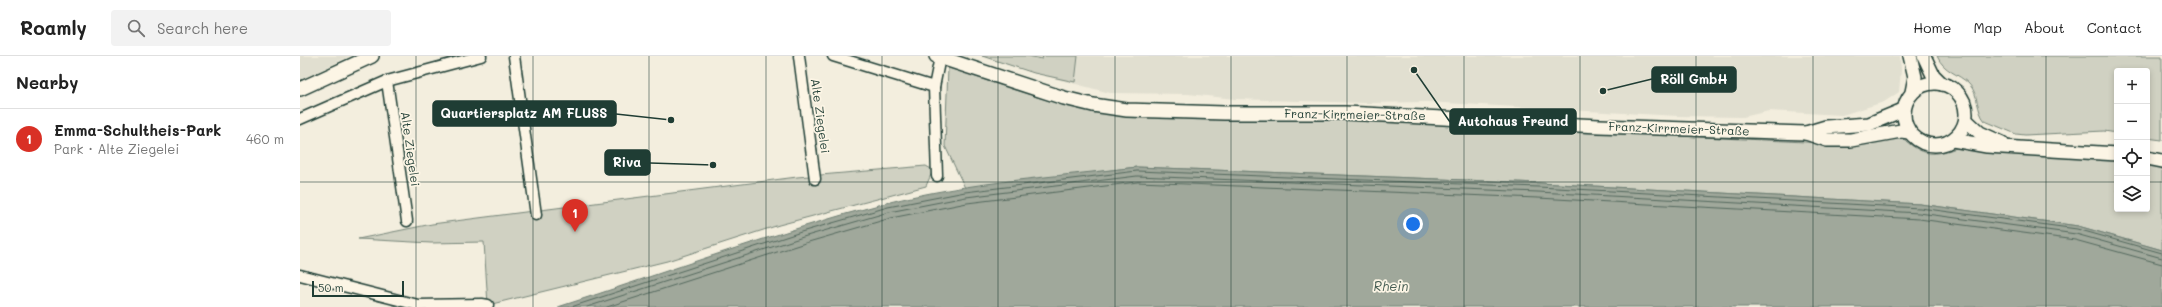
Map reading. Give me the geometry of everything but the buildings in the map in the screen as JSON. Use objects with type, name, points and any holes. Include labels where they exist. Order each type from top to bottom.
[{"type":"street","points":[[300,89],[372,56]]},
{"type":"street","points":[[300,118],[387,81],[481,56]]},
{"type":"street","points":[[514,56],[536,215]]},
{"type":"street","name":"Alte Ziegelei","points":[[799,56],[815,179]]},
{"type":"street","points":[[833,56],[934,87]]},
{"type":"street","points":[[1910,56],[1915,77],[1912,92],[1903,110],[1904,120],[1909,132],[1920,142],[1933,146],[1944,145],[1953,140],[1961,132],[1966,120],[1966,112],[1963,100],[1951,87],[1942,84],[1929,83],[1912,92]]},
{"type":"street","points":[[1924,56],[1933,75],[1942,84]]},
{"type":"street","points":[[937,176],[934,87],[938,57]]},
{"type":"street","name":"Franz-Kirrmeier-Straße","points":[[938,57],[1064,98],[1093,105],[1127,110],[1224,113],[1346,113],[1599,126],[1806,133],[1827,140],[1851,140],[1901,131],[1909,132]]},
{"type":"street","name":"Alte Ziegelei","points":[[387,81],[407,221]]},
{"type":"street","name":"Franz-Kirrmeier-Straße","points":[[1806,133],[1826,127],[1869,124],[1903,110]]},
{"type":"street","points":[[1966,120],[1980,133],[2011,147]]},
{"type":"street","points":[[1953,140],[1987,146],[2114,154]]},
{"type":"street","points":[[2150,159],[2162,161]]},
{"type":"street","points":[[300,276],[418,305],[488,305]]},
{"type":"shaded area","points":[[300,56],[350,56],[300,80]]},
{"type":"shaded area","points":[[982,56],[1900,56],[1901,70],[1899,92],[1884,102],[1842,115],[1769,111],[1743,117],[1678,116],[1426,102],[1367,103],[1235,99],[1188,94],[1110,93],[1034,73]]},
{"type":"shaded area","points":[[982,56],[1028,56],[1042,59],[1043,56],[1078,56],[1075,82],[1034,73]]},
{"type":"shaded area","points":[[1937,56],[2162,56],[2162,140],[2150,138],[2150,68],[2114,68],[2114,133],[2104,131],[2025,135],[2016,134],[1985,121],[1980,112],[1976,97],[1969,84],[1943,66]]},
{"type":"shaded area","points":[[948,68],[1061,104],[1108,114],[1131,117],[1347,120],[1826,143],[1900,136],[1916,148],[1929,153],[1943,152],[1962,146],[2114,158],[2114,212],[2150,212],[2150,163],[2162,165],[2162,250],[2078,226],[1920,204],[1539,183],[1137,167],[965,188],[945,146]]},
{"type":"shaded area","points":[[926,166],[933,170],[926,186],[779,225],[667,261],[488,305],[484,242],[431,243],[358,239],[432,224],[797,177]]},
{"type":"water","name":"Rhein","points":[[1137,167],[1539,183],[1920,204],[2078,226],[2162,250],[2162,307],[558,307],[762,239],[886,203],[979,185]]},
{"type":"place","name":"Autohaus Freund","points":[[1414,70]]},
{"type":"place","name":"Röll GmbH","points":[[1603,91]]},
{"type":"place","name":"Quartiersplatz AM FLUSS","points":[[671,120]]},
{"type":"place","name":"Riva","points":[[713,165]]},
{"type":"place","name":"Emma-Schultheis-Park","points":[[575,232]]}]
